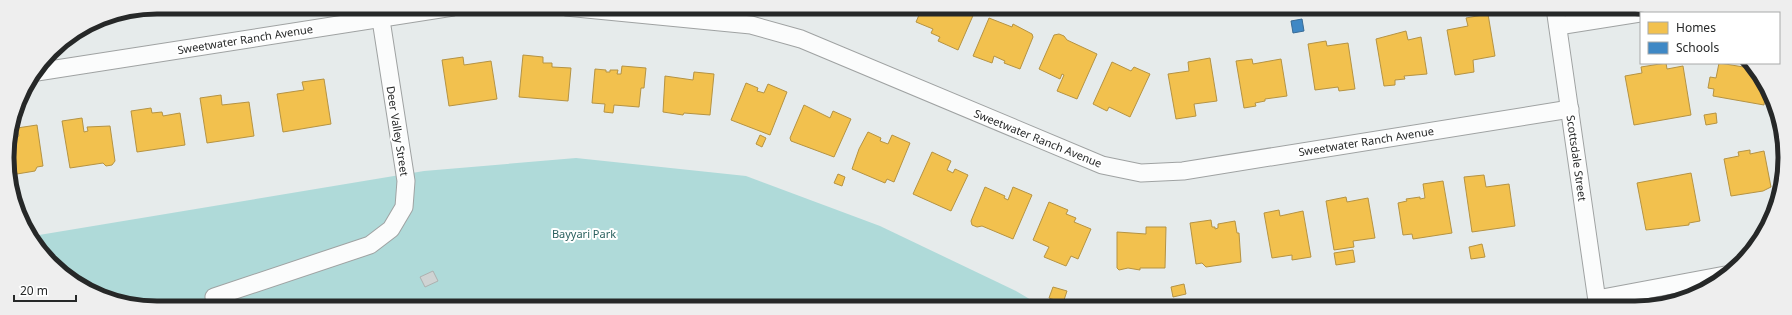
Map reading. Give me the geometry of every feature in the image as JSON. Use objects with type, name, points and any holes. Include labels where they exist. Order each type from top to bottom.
[{"type":"street","name":"Sweetwater Ranch Avenue","points":[[43,71],[369,14]]},
{"type":"street","name":"Deer Valley Street","points":[[214,297],[370,245],[391,229],[404,207],[406,181],[380,14]]},
{"type":"street","name":"Sweetwater Ranch Avenue","points":[[638,14],[751,25],[802,39],[1102,165],[1141,173],[1183,171],[1570,109]]},
{"type":"street","name":"Scottsdale Street","points":[[1556,14],[1597,301]]},
{"type":"street","points":[[1558,26],[1634,14]]},
{"type":"street","points":[[1606,301],[1713,278]]},
{"type":"green space","name":"Bayyari Park","points":[[576,158],[746,176],[880,226],[1016,291],[1033,301],[148,301],[120,296],[86,282],[56,259],[37,235],[424,171]]},
{"type":"building: Homes","points":[[919,14],[974,14],[958,50],[938,41],[940,37],[931,33],[933,29],[916,22]]},
{"type":"building: Homes","points":[[1488,14],[1495,56],[1473,60],[1474,72],[1455,75],[1447,30],[1468,26],[1466,18]]},
{"type":"building: Homes","points":[[989,18],[1012,27],[1013,24],[1032,34],[1033,37],[1020,69],[1004,63],[1005,61],[994,56],[992,63],[973,56]]},
{"type":"building: Homes","points":[[1406,31],[1408,40],[1421,37],[1427,74],[1404,76],[1405,79],[1395,80],[1395,85],[1384,86],[1376,39]]},
{"type":"building: Homes","points":[[1059,34],[1064,36],[1067,40],[1097,54],[1077,99],[1057,91],[1064,75],[1062,74],[1060,79],[1039,69],[1054,35]]},
{"type":"building: Homes","points":[[1326,41],[1327,46],[1348,43],[1355,89],[1339,91],[1338,87],[1315,90],[1308,44]]},
{"type":"building: Homes","points":[[523,55],[543,57],[543,63],[552,63],[552,67],[571,68],[568,101],[519,97]]},
{"type":"building: Homes","points":[[463,57],[464,65],[491,61],[497,99],[449,106],[442,60]]},
{"type":"building: Homes","points":[[1210,58],[1217,101],[1194,104],[1196,116],[1176,119],[1168,74],[1189,71],[1188,62]]},
{"type":"building: Homes","points":[[1252,59],[1253,64],[1281,59],[1287,96],[1265,99],[1265,101],[1255,103],[1256,106],[1244,108],[1236,61]]},
{"type":"building: Homes","points":[[1112,62],[1131,71],[1134,67],[1150,74],[1130,117],[1109,107],[1107,111],[1093,104]]},
{"type":"building: Homes","points":[[1666,64],[1667,69],[1683,66],[1691,115],[1634,125],[1625,76],[1642,73],[1641,67]]},
{"type":"building: Homes","points":[[1719,64],[1746,67],[1763,94],[1765,98],[1764,105],[1713,96],[1714,89],[1708,88],[1710,77],[1716,78]]},
{"type":"building: Homes","points":[[622,66],[646,68],[644,88],[641,88],[639,107],[614,105],[613,113],[604,112],[605,104],[592,103],[595,69],[606,70],[606,72],[610,72],[610,70],[618,70],[617,74],[621,74]]},
{"type":"building: Homes","points":[[694,72],[714,74],[710,115],[684,113],[683,115],[663,112],[665,76],[693,80]]},
{"type":"building: Homes","points":[[324,79],[331,124],[283,132],[277,94],[304,90],[302,82]]},
{"type":"building: Homes","points":[[746,83],[758,88],[757,91],[764,93],[768,84],[787,92],[770,135],[731,120]]},
{"type":"building: Homes","points":[[221,95],[222,105],[249,102],[254,136],[207,143],[200,98]]},
{"type":"building: Homes","points":[[804,105],[830,118],[833,111],[851,119],[834,157],[791,141],[790,138]]},
{"type":"building: Homes","points":[[151,108],[152,113],[162,112],[163,116],[180,113],[185,145],[137,152],[131,111]]},
{"type":"building: Homes","points":[[1716,113],[1717,123],[1706,125],[1704,115]]},
{"type":"building: Homes","points":[[82,118],[84,132],[88,131],[87,127],[110,126],[115,161],[112,165],[106,166],[103,163],[70,168],[62,121]]},
{"type":"building: Homes","points":[[37,125],[43,166],[37,167],[35,171],[15,174],[14,148],[15,137],[19,136],[17,128]]},
{"type":"building: Homes","points":[[868,132],[881,138],[880,141],[888,144],[892,135],[910,143],[894,182],[887,179],[885,183],[852,169],[859,149]]},
{"type":"building: Homes","points":[[760,135],[766,138],[762,147],[756,144]]},
{"type":"building: Homes","points":[[1750,150],[1750,154],[1764,151],[1771,187],[1763,191],[1731,196],[1724,159],[1739,156],[1738,152]]},
{"type":"building: Homes","points":[[932,152],[951,161],[947,170],[953,173],[955,169],[968,175],[951,211],[913,194]]},
{"type":"building: Homes","points":[[1691,173],[1700,221],[1689,223],[1689,225],[1646,230],[1637,183]]},
{"type":"building: Homes","points":[[838,174],[845,177],[842,186],[834,183]]},
{"type":"building: Homes","points":[[1484,175],[1486,187],[1509,184],[1515,226],[1472,232],[1464,177]]},
{"type":"building: Homes","points":[[1443,181],[1452,233],[1413,239],[1412,234],[1403,235],[1398,203],[1407,201],[1406,199],[1420,197],[1420,199],[1425,198],[1423,184]]},
{"type":"building: Homes","points":[[985,187],[1005,196],[1004,198],[1008,200],[1013,187],[1032,195],[1013,239],[982,226],[977,227],[972,225],[971,221]]},
{"type":"building: Homes","points":[[1346,197],[1347,202],[1368,198],[1375,238],[1353,241],[1354,247],[1334,250],[1326,201]]},
{"type":"building: Homes","points":[[1049,202],[1068,210],[1066,214],[1076,218],[1074,222],[1091,229],[1078,259],[1071,256],[1066,266],[1044,257],[1049,247],[1033,240]]},
{"type":"building: Homes","points":[[1279,210],[1280,216],[1303,211],[1311,257],[1292,260],[1292,255],[1272,258],[1264,213]]},
{"type":"building: Homes","points":[[1211,220],[1212,227],[1215,227],[1215,229],[1218,228],[1218,224],[1235,221],[1237,233],[1239,233],[1241,262],[1206,267],[1202,263],[1196,264],[1190,223]]},
{"type":"building: Homes","points":[[1146,227],[1166,227],[1165,268],[1140,268],[1140,270],[1128,268],[1119,270],[1117,268],[1117,232],[1146,234]]},
{"type":"building: Homes","points":[[1482,244],[1485,257],[1471,259],[1469,247]]},
{"type":"building: Homes","points":[[1353,250],[1355,262],[1336,265],[1334,253]]},
{"type":"building: Homes","points":[[1184,284],[1186,294],[1173,297],[1171,287]]},
{"type":"building: Homes","points":[[1053,287],[1067,291],[1064,301],[1057,301],[1049,298]]},
{"type":"building: Schools","points":[[1302,19],[1304,31],[1293,33],[1291,21]]},
{"type":"building: Other","points":[[433,271],[438,281],[425,287],[420,277]]}]
